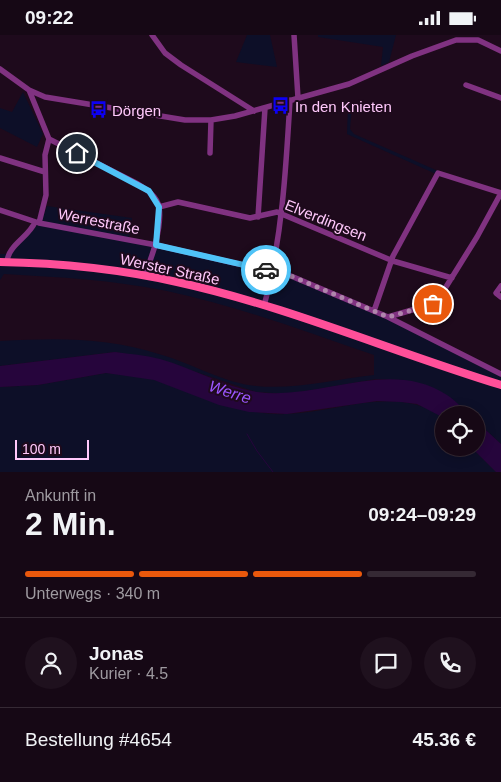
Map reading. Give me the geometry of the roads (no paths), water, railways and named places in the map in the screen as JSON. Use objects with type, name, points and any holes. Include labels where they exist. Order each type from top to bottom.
[{"type":"main road","name":"Werster Straße","points":[[3,262],[69,266],[143,275],[204,289],[264,306],[501,385]]},
{"type":"street","points":[[152,35],[165,53],[181,65],[254,111]]},
{"type":"street","points":[[294,35],[298,98]]},
{"type":"street","points":[[0,69],[29,90],[45,97],[185,121],[211,120],[254,111],[349,84],[455,38],[478,40],[501,51]]},
{"type":"street","points":[[466,85],[501,98]]},
{"type":"street","points":[[3,262],[37,222],[46,195],[45,155],[49,139],[29,90]]},
{"type":"street","points":[[264,306],[274,271],[282,214],[290,100]]},
{"type":"street","points":[[258,217],[265,108]]},
{"type":"street","points":[[210,153],[211,120]]},
{"type":"street","points":[[49,139],[149,191],[159,207],[156,245],[143,275]]},
{"type":"street","points":[[0,158],[45,173]]},
{"type":"street","points":[[374,311],[393,261],[393,255],[438,173],[501,193],[452,279],[433,304],[388,317]]},
{"type":"street","name":"Elverdingsen","points":[[159,207],[178,202],[250,218],[277,212],[393,261],[452,279]]},
{"type":"street","name":"Werrestraße","points":[[0,210],[37,222],[156,245],[291,276],[388,317],[501,374]]},
{"type":"street","points":[[498,295],[501,286]]},
{"type":"water","name":"Werre","points":[[115,352],[160,359],[221,382],[257,392],[281,393],[378,380],[402,380],[425,384],[447,395],[460,406],[435,406],[435,413],[417,404],[377,401],[287,414],[249,412],[219,405],[154,380],[106,373],[38,385],[0,387],[0,366]]},
{"type":"water","points":[[485,429],[501,444],[501,472],[496,472],[480,456],[485,456]]},
{"type":"waterway","points":[[247,434],[273,472]]},
{"type":"place","name":"In den Knieten","points":[[281,106]]},
{"type":"place","name":"Dörgen","points":[[98,110]]}]
